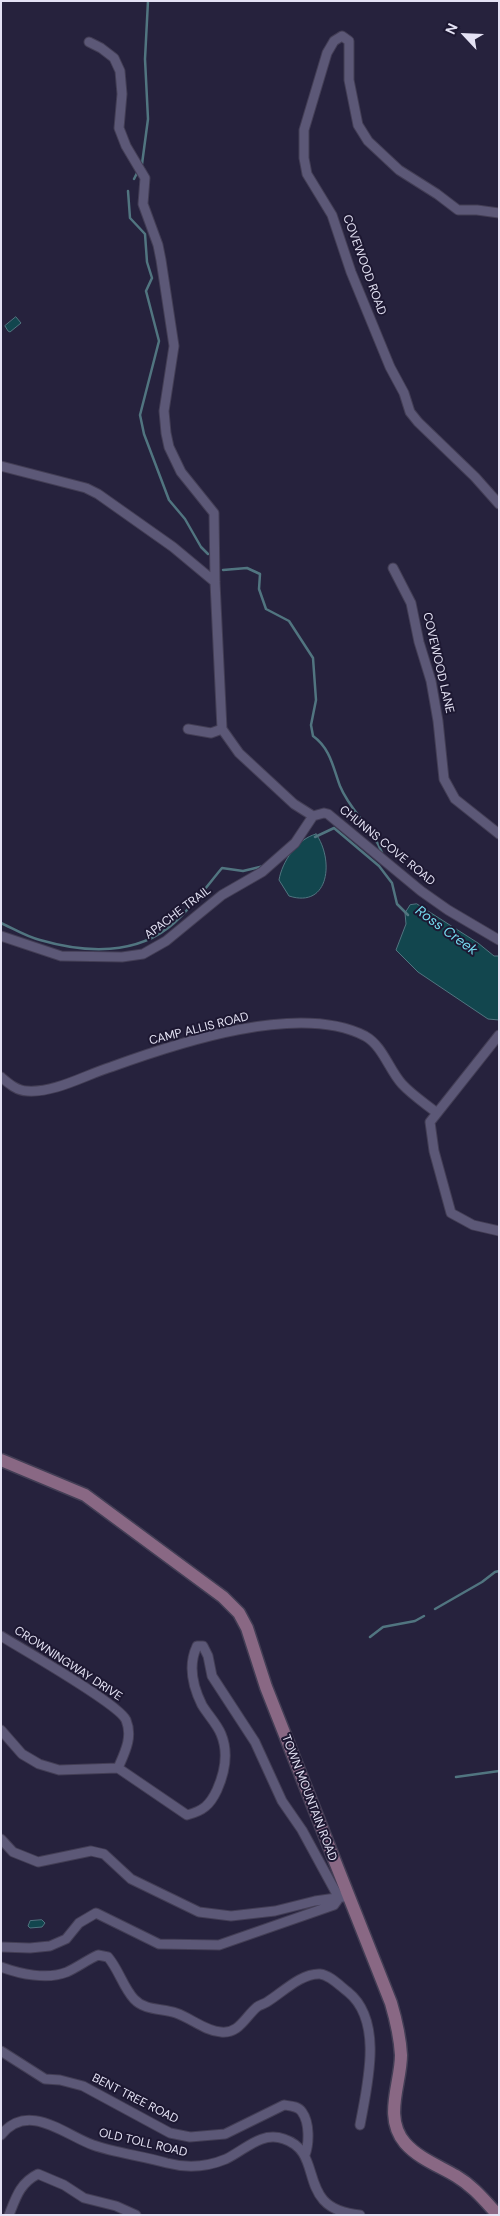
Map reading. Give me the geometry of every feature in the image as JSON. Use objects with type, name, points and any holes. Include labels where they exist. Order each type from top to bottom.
[{"type":"main road","name":"TOWN MOUNTAIN ROAD","points":[[1,1460],[85,1495],[210,1587],[239,1614],[251,1638],[266,1687],[343,1897],[391,2003],[398,2030],[401,2058],[394,2102],[394,2120],[397,2131],[405,2143],[414,2151],[470,2186],[498,2215]]},
{"type":"street","name":"COVEWOOD ROAD","points":[[499,213],[458,210],[399,170],[380,154],[362,133],[358,125],[348,68],[349,41],[342,36],[334,41],[328,53],[304,130],[302,145],[307,174],[332,215],[369,318],[390,368],[404,393],[410,412],[475,477],[499,504]]},
{"type":"street","points":[[89,42],[114,58],[120,71],[122,94],[119,128],[126,146],[144,178],[143,204],[158,246],[171,317],[174,346],[164,411],[169,447],[180,472],[214,513],[215,582],[222,729],[211,733],[188,729]]},
{"type":"street","points":[[1,466],[86,488],[98,494],[173,548],[215,582]]},
{"type":"street","name":"COVEWOOD LANE","points":[[393,568],[411,603],[419,642],[431,681],[438,721],[444,778],[455,799],[499,834]]},
{"type":"street","name":"CHUNNS COVE ROAD","points":[[222,729],[239,752],[294,804],[313,816],[324,813],[328,814],[421,891],[448,910],[499,940]]},
{"type":"street","name":"APACHE TRAIL","points":[[1,936],[61,956],[122,957],[143,954],[166,941],[222,895],[262,872],[295,843],[313,816]]},
{"type":"street","name":"CAMP ALLIS ROAD","points":[[1,1077],[18,1089],[27,1091],[51,1088],[113,1066],[204,1038],[241,1030],[306,1022],[332,1026],[366,1037],[374,1044],[402,1084],[437,1113]]},
{"type":"street","points":[[499,1035],[430,1122],[434,1151],[451,1213],[473,1225],[499,1231]]},
{"type":"street","name":"CROWNINGWAY DRIVE","points":[[1,1636],[113,1706],[126,1718],[129,1732],[128,1744],[118,1768]]},
{"type":"street","points":[[1,1730],[22,1754],[39,1764],[59,1770],[118,1768],[187,1816],[200,1812],[211,1802],[225,1770],[225,1752],[221,1734],[202,1705],[195,1689],[191,1662],[197,1646],[203,1646],[208,1656],[212,1676],[256,1742],[282,1800],[343,1897]]},
{"type":"street","points":[[1,1839],[13,1852],[38,1862],[90,1851],[104,1854],[131,1879],[199,1912],[231,1916],[275,1911],[315,1901],[343,1897]]},
{"type":"street","points":[[1,1947],[30,1948],[50,1946],[66,1939],[79,1923],[96,1913],[159,1944],[219,1946],[334,1905],[343,1897]]},
{"type":"street","points":[[1,1967],[22,1973],[49,1975],[67,1972],[98,1955],[108,1957],[134,2000],[148,2008],[176,2013],[193,2022],[221,2032],[235,2030],[257,2007],[305,1977],[320,1974],[333,1981],[352,1996],[360,2006],[368,2026],[370,2042],[369,2075],[360,2125]]},
{"type":"street","name":"BENT TREE ROAD","points":[[1,2051],[45,2079],[60,2080],[83,2086],[170,2133],[190,2137],[225,2134],[284,2106],[295,2107],[302,2113],[305,2124],[308,2144],[305,2155]]},
{"type":"street","name":"OLD TOLL ROAD","points":[[1,2135],[15,2124],[40,2121],[92,2144],[176,2165],[211,2164],[226,2159],[255,2141],[268,2137],[282,2138],[295,2143],[305,2155]]},
{"type":"street","points":[[305,2155],[318,2192],[325,2202],[335,2210],[360,2215]]},
{"type":"street","points":[[9,2215],[18,2191],[28,2179],[38,2174],[64,2185],[84,2198],[116,2206],[136,2215]]},
{"type":"water","points":[[16,317],[21,323],[10,332],[5,326]]},
{"type":"water","points":[[316,834],[322,844],[325,856],[325,879],[320,889],[313,895],[303,898],[289,896],[279,880],[283,866],[297,846]]},
{"type":"water","name":"Ross Creek","points":[[417,904],[478,943],[494,956],[499,956],[499,1020],[488,1019],[418,972],[396,950],[406,924],[405,913],[410,905]]},
{"type":"water","points":[[42,1920],[45,1923],[42,1927],[30,1928],[28,1926],[30,1921]]},
{"type":"waterway","points":[[142,164],[148,119],[145,59],[148,1]]},
{"type":"waterway","points":[[134,179],[137,173]]},
{"type":"waterway","points":[[128,191],[130,218],[145,234],[147,262],[152,278],[146,291],[159,341],[140,415],[144,434],[169,500],[185,519],[201,547],[208,554]]},
{"type":"waterway","points":[[223,570],[247,568],[260,574],[259,589],[266,609],[289,621],[313,658],[316,700],[311,725],[313,736],[327,752],[344,795],[373,836],[382,853]]},
{"type":"waterway","name":"Ross Creek","points":[[315,837],[334,828],[379,866],[392,883],[397,904],[408,915]]},
{"type":"waterway","points":[[1,923],[30,937],[57,944],[92,949],[110,949],[127,946],[159,934],[174,923],[222,868],[243,871],[264,866]]},
{"type":"waterway","points":[[435,1609],[499,1571]]},
{"type":"waterway","points":[[370,1637],[383,1627],[415,1621],[424,1616]]},
{"type":"waterway","points":[[456,1777],[499,1771]]}]
